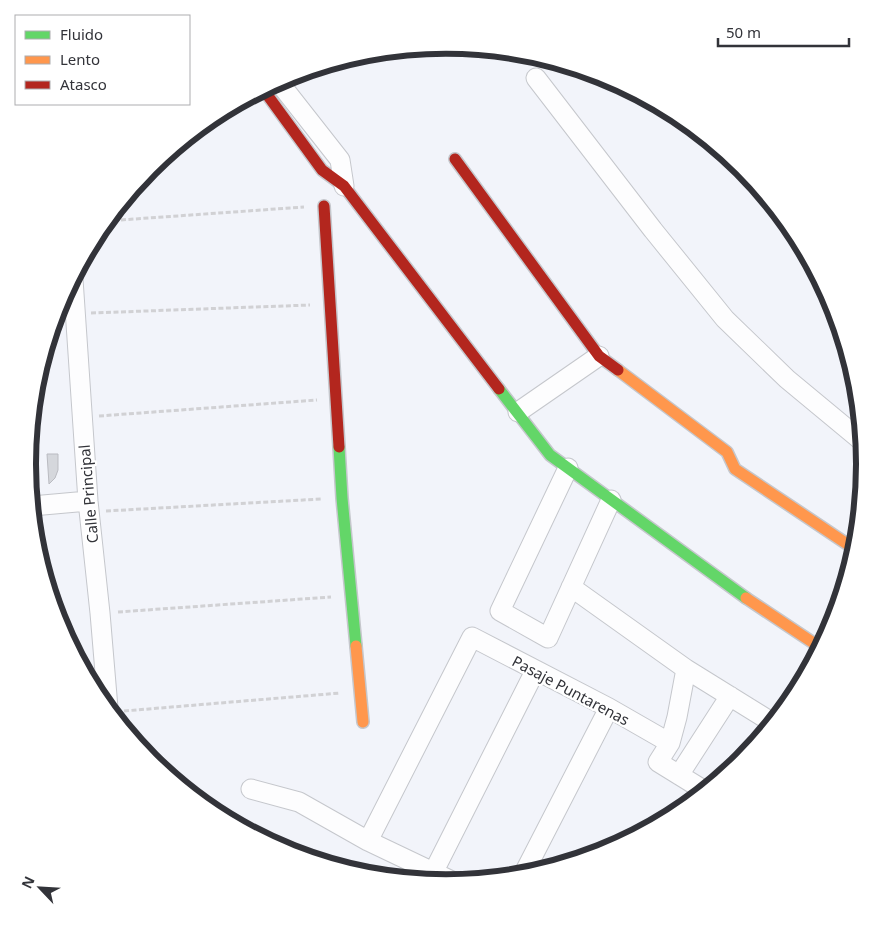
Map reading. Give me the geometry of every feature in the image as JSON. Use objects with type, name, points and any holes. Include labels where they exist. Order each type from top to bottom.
[{"type":"street","points":[[536,78],[652,230],[725,320],[787,379],[856,436]]},
{"type":"street","points":[[283,88],[340,160],[344,186]]},
{"type":"street","points":[[267,95],[322,170],[344,186],[550,456],[728,586],[815,644]]},
{"type":"street","points":[[455,158],[599,356],[726,452],[735,469],[849,545]]},
{"type":"street","points":[[324,206],[338,398],[342,498],[362,722]]},
{"type":"street","name":"Calle Principal","points":[[74,293],[89,506],[100,613],[113,703]]},
{"type":"street","points":[[518,412],[599,356]]},
{"type":"street","points":[[568,468],[500,612],[548,638],[610,500]]},
{"type":"street","points":[[39,506],[89,506]]},
{"type":"street","points":[[571,587],[686,669],[767,719]]},
{"type":"street","name":"Pasaje Puntarenas","points":[[368,840],[472,637],[609,708],[670,743]]},
{"type":"street","points":[[686,669],[670,743],[658,762],[698,787]]},
{"type":"street","points":[[434,871],[535,671]]},
{"type":"street","points":[[679,775],[730,696]]},
{"type":"street","points":[[528,866],[609,708]]},
{"type":"street","points":[[251,789],[298,802],[368,840],[439,874]]},
{"type":"path","points":[[116,220],[324,206]]},
{"type":"path","points":[[75,313],[330,304]]},
{"type":"path","points":[[82,417],[338,398]]},
{"type":"path","points":[[89,506],[342,498]]},
{"type":"path","points":[[100,613],[352,596]]},
{"type":"path","points":[[118,710],[360,691]]},
{"type":"building","points":[[47,454],[58,454],[58,470],[55,478],[49,484]]},
{"type":"traffic: fast","points":[[499,389],[550,455],[746,598]]},
{"type":"traffic: fast","points":[[339,447],[356,646]]},
{"type":"traffic: slow","points":[[618,370],[727,452],[735,469],[849,545]]},
{"type":"traffic: slow","points":[[746,598],[815,644]]},
{"type":"traffic: slow","points":[[356,646],[363,722]]},
{"type":"traffic: jam","points":[[267,95],[322,170],[344,186],[499,389]]},
{"type":"traffic: jam","points":[[455,159],[599,356],[618,370]]},
{"type":"traffic: jam","points":[[324,206],[339,447]]}]
